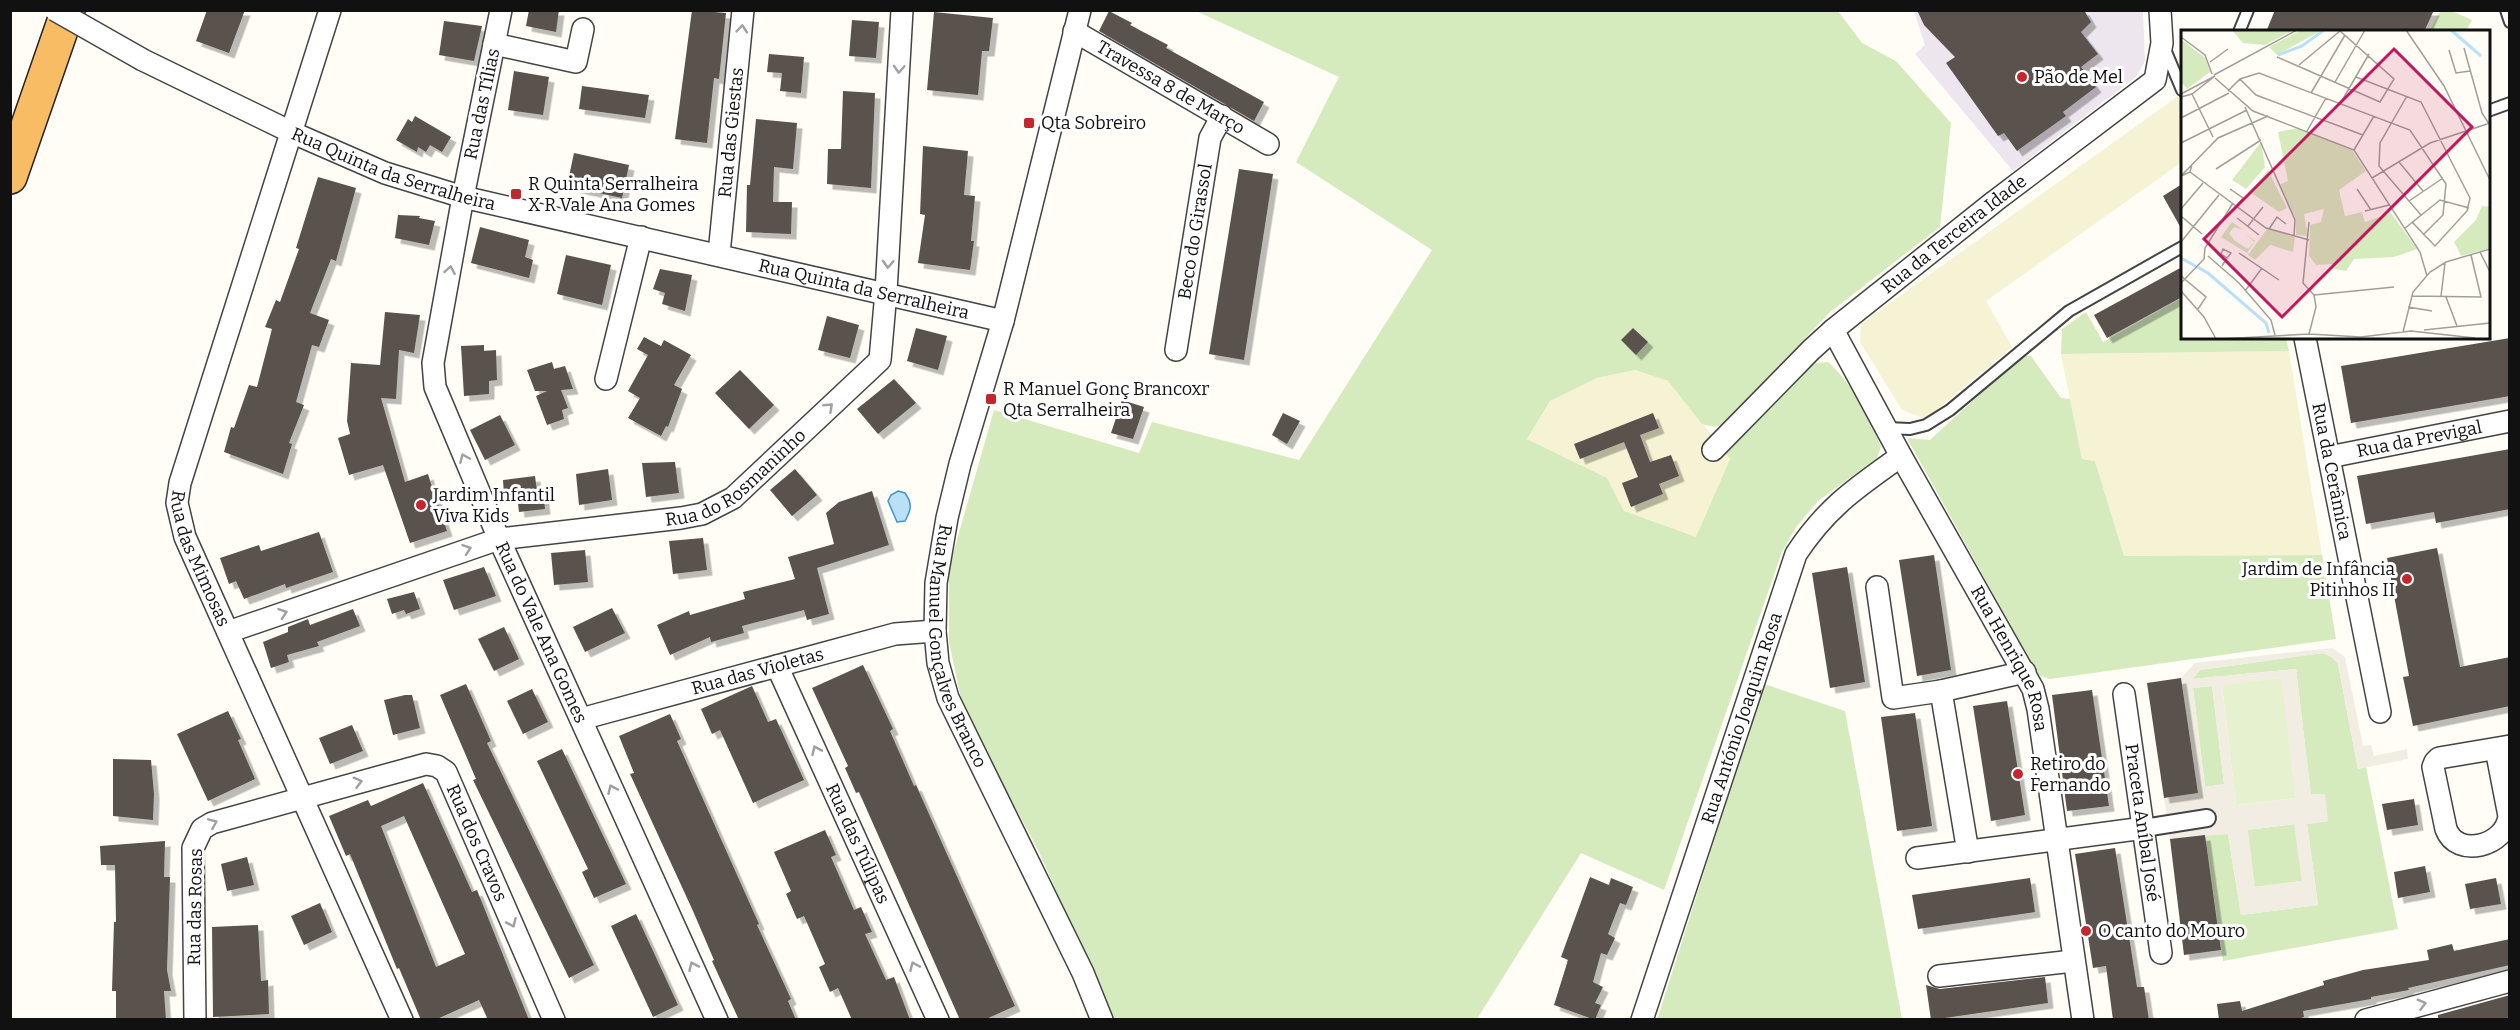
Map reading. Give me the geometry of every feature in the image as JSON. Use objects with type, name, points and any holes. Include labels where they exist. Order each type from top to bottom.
[{"type":"highway","points":[[10,177],[68,10]]},
{"type":"street","name":"Rua Quinta da Serralheira","points":[[55,10],[144,60],[291,132],[385,173],[463,197],[886,292],[1003,321]]},
{"type":"street","name":"Rua das Mimosas","points":[[330,10],[180,483],[177,503],[185,537],[402,1020]]},
{"type":"street","name":"Rua das Tílias","points":[[463,197],[501,10]]},
{"type":"street","name":"Rua das Giestas","points":[[720,254],[743,10]]},
{"type":"street","name":"Rua do Rosmaninho","points":[[228,632],[499,539],[681,518],[710,511],[734,498],[880,360],[902,10]]},
{"type":"street","name":"Rua da Terceira Idade","points":[[1713,450],[1833,330],[1995,201],[2155,80],[2162,43],[2160,10]]},
{"type":"street","name":"Travessa 8 de Março","points":[[1077,21],[1268,144]]},
{"type":"street","name":"Rua Manuel Gonçalves Branco","points":[[1077,21],[1003,321],[947,518],[936,583],[935,631],[938,663],[948,698],[1083,972],[1102,1020]]},
{"type":"street","points":[[494,44],[576,62],[583,29]]},
{"type":"street","name":"Beco do Girassol","points":[[1176,350],[1210,138],[1222,116]]},
{"type":"street","name":"Rua do Vale Ana Gomes","points":[[463,197],[433,363],[439,401],[499,539],[717,1020]]},
{"type":"street","points":[[606,379],[640,237]]},
{"type":"street","name":"Rua Henrique Rosa","points":[[1833,330],[1901,456],[2033,689],[2038,709],[2073,961],[2084,1020]]},
{"type":"street","name":"Rua da Cerâmica","points":[[2306,339],[2380,712]]},
{"type":"street","name":"Rua da Previgal","points":[[2329,458],[2510,421]]},
{"type":"street","name":"Rua António Joaquim Rosa","points":[[1642,1020],[1796,554],[1812,530],[1828,512],[1851,492],[1901,456]]},
{"type":"street","points":[[1877,587],[1893,698],[1941,691],[2025,672]]},
{"type":"street","name":"Rua das Violetas","points":[[581,719],[895,634],[935,631]]},
{"type":"street","name":"Rua das Túlipas","points":[[777,666],[938,1020]]},
{"type":"street","points":[[1941,691],[1968,852]]},
{"type":"street","name":"Praceta Aníbal José","points":[[2124,694],[2160,953]]},
{"type":"street","points":[[2503,748],[2508,822],[2503,833],[2495,840],[2469,846],[2462,845],[2450,837],[2446,829],[2433,765],[2439,758],[2503,748]]},
{"type":"street","name":"Rua dos Cravos","points":[[301,797],[426,764],[437,766],[446,772],[554,1020]]},
{"type":"street","name":"Rua das Rosas","points":[[195,1020],[194,848],[197,837],[202,828],[212,822],[301,797]]},
{"type":"street","points":[[1917,858],[2206,818]]},
{"type":"street","points":[[1939,976],[2073,961]]},
{"type":"street","points":[[2366,1020],[2510,981]]},
{"type":"lane","points":[[2240,30],[2248,10]]},
{"type":"lane","points":[[2506,10],[2510,22]]},
{"type":"lane","points":[[2162,43],[2181,88]]},
{"type":"lane","points":[[2490,110],[2510,103]]},
{"type":"lane","points":[[1886,428],[1910,429],[1926,425],[1950,410],[2069,311],[2181,248]]},
{"type":"shaded area","points":[[1914,11],[2143,11],[2145,61],[2136,77],[2013,171],[1915,54],[1925,45]]},
{"type":"shaded area","points":[[2178,96],[2181,104],[2181,163],[1986,301],[2012,347],[1926,419],[1902,410],[1860,342],[1861,324]]},
{"type":"shaded area","points":[[2289,351],[2322,555],[2124,556],[2095,461],[2082,459],[2061,354]]},
{"type":"shaded area","points":[[1635,370],[1668,381],[1730,458],[1697,538],[1624,511],[1607,478],[1527,439],[1550,401],[1597,378]]},
{"type":"shaded area","points":[[2332,648],[2345,657],[2363,746],[2371,745],[2374,756],[2407,749],[2408,759],[2358,769],[2338,664],[2324,653],[2200,670],[2192,679],[2296,669],[2311,794],[2325,794],[2328,821],[2307,824],[2318,905],[2241,915],[2228,834],[2170,839],[2164,798],[2198,793],[2181,678],[2195,663]],"holes":[[[2281,678],[2296,798],[2236,805],[2222,685]],[[2212,686],[2224,784],[2205,787],[2193,688]],[[2294,824],[2302,881],[2255,887],[2248,830]]]},
{"type":"green space","points":[[1196,11],[1838,11],[1862,43],[1896,61],[1951,123],[1940,227],[1830,312],[1724,424],[1715,427],[1702,424],[1668,381],[1635,370],[1597,378],[1550,401],[1527,439],[1607,478],[1624,511],[1696,537],[1730,459],[1725,452],[1804,371],[1816,363],[1828,362],[1845,380],[1865,412],[1881,447],[1877,458],[1818,501],[1797,526],[1782,552],[1664,890],[1581,853],[1477,1019],[1113,1019],[1039,852],[963,708],[949,642],[949,568],[994,410],[1139,453],[1152,422],[1299,460],[1432,250],[1296,162],[1339,77]]},
{"type":"green space","points":[[2440,11],[2452,11],[2472,20],[2467,30],[2430,30]]},
{"type":"green space","points":[[2181,299],[2181,339],[2286,339],[2289,351],[2061,354],[2062,329],[2086,312],[2103,342]]},
{"type":"green space","points":[[2022,356],[2031,356],[2061,398],[2070,399],[2082,459],[2095,461],[2124,556],[2322,555],[2336,639],[2050,679],[2038,675],[1907,438],[1930,440]]},
{"type":"green space","points":[[2323,653],[2332,657],[2338,664],[2358,769],[2366,767],[2398,929],[2223,961],[2205,835],[2228,834],[2241,915],[2318,905],[2307,824],[2328,821],[2311,795],[2296,669],[2192,679],[2200,670]]},
{"type":"green space","points":[[2282,678],[2296,798],[2236,805],[2222,684]]},
{"type":"green space","points":[[1764,684],[1845,711],[1902,1019],[1657,1020]]},
{"type":"green space","points":[[2212,686],[2224,784],[2205,787],[2193,688]]},
{"type":"green space","points":[[2295,824],[2302,881],[2254,887],[2247,830]]},
{"type":"water","points":[[898,491],[905,493],[910,507],[905,521],[897,522],[888,501],[891,495]]},
{"type":"building","points":[[207,10],[245,10],[229,53],[196,41]]},
{"type":"building","points":[[529,10],[559,10],[556,32],[526,26]]},
{"type":"building","points":[[692,10],[726,13],[719,79],[714,78],[707,143],[675,139]]},
{"type":"building","name":"Pão de Mel","points":[[1917,10],[2084,10],[2091,22],[2081,32],[2098,54],[2081,67],[2096,87],[2063,112],[2066,116],[2017,151],[2004,133],[1998,136],[1946,63],[1955,57],[1924,25]]},
{"type":"building","points":[[2275,10],[2434,10],[2425,30],[2267,30]]},
{"type":"building","points":[[1109,11],[1168,45],[1166,48],[1264,102],[1254,121],[1099,31]]},
{"type":"building","points":[[934,12],[993,18],[989,51],[982,51],[978,95],[927,90]]},
{"type":"building","points":[[852,20],[879,22],[876,58],[849,56]]},
{"type":"building","points":[[444,21],[482,26],[474,61],[439,55]]},
{"type":"building","points":[[769,54],[804,57],[801,93],[780,91],[782,73],[767,72]]},
{"type":"building","points":[[514,71],[549,77],[543,115],[508,110]]},
{"type":"building","points":[[582,86],[649,95],[645,118],[579,109]]},
{"type":"building","points":[[843,91],[875,93],[871,188],[827,184],[828,149],[841,149]]},
{"type":"building","points":[[415,116],[451,137],[442,152],[430,145],[426,152],[418,147],[417,152],[396,140],[408,119],[412,122]]},
{"type":"building","points":[[756,119],[797,123],[793,169],[774,167],[773,202],[792,202],[791,234],[746,232],[747,185],[750,185]]},
{"type":"building","points":[[923,146],[968,151],[964,195],[975,196],[971,241],[974,241],[970,270],[918,263],[925,215],[920,214]]},
{"type":"building","points":[[574,153],[629,165],[622,198],[567,186]]},
{"type":"building","points":[[1239,169],[1273,174],[1244,360],[1209,354]]},
{"type":"building","points":[[318,177],[356,188],[336,261],[331,259],[310,313],[329,320],[319,347],[312,345],[296,402],[304,405],[289,443],[292,444],[283,474],[224,452],[231,427],[234,428],[249,385],[257,387],[272,329],[265,327],[276,300],[280,302],[299,249],[296,248]]},
{"type":"building","points":[[2181,185],[2181,228],[2163,196]]},
{"type":"building","points":[[398,215],[420,216],[419,218],[435,221],[429,245],[395,238]]},
{"type":"building","points":[[480,227],[529,240],[525,257],[533,260],[529,278],[471,263]]},
{"type":"building","points":[[566,255],[611,265],[602,305],[557,294]]},
{"type":"building","points":[[2181,268],[2181,298],[2107,338],[2094,315]]},
{"type":"building","points":[[660,269],[692,275],[685,311],[662,304],[665,293],[653,289]]},
{"type":"building","points":[[385,312],[420,315],[414,353],[399,350],[396,399],[381,398],[405,482],[428,474],[432,487],[430,488],[433,488],[447,531],[410,543],[383,465],[349,475],[338,438],[350,434],[347,421],[351,363],[380,365]]},
{"type":"building","points":[[827,316],[859,325],[850,358],[818,350]]},
{"type":"building","points":[[916,328],[947,336],[938,370],[907,361]]},
{"type":"building","points":[[1633,328],[1648,342],[1636,355],[1621,340]]},
{"type":"building","points":[[644,337],[661,346],[664,340],[691,355],[674,385],[682,389],[668,427],[666,426],[661,436],[628,418],[640,398],[628,391],[648,355],[637,349]]},
{"type":"building","points":[[2510,338],[2510,396],[2351,423],[2341,366]]},
{"type":"building","points":[[484,345],[484,351],[496,350],[497,380],[489,381],[489,394],[464,396],[461,346]]},
{"type":"building","points":[[552,362],[554,369],[565,366],[573,389],[561,390],[568,408],[562,410],[564,419],[547,425],[536,396],[547,391],[535,391],[527,370]]},
{"type":"building","points":[[740,370],[774,405],[749,429],[715,393]]},
{"type":"building","points":[[894,379],[916,403],[878,434],[857,409]]},
{"type":"building","points":[[1122,400],[1144,407],[1133,439],[1111,433]]},
{"type":"building","points":[[1283,413],[1300,421],[1287,444],[1272,435]]},
{"type":"building","points":[[1653,413],[1659,428],[1640,435],[1650,462],[1671,455],[1679,476],[1659,484],[1663,494],[1631,507],[1622,483],[1638,477],[1624,442],[1580,459],[1574,444]]},
{"type":"building","points":[[500,415],[515,445],[485,460],[470,430]]},
{"type":"building","points":[[2510,449],[2510,509],[2436,523],[2434,512],[2366,524],[2357,476]]},
{"type":"building","points":[[675,462],[679,493],[646,497],[642,463]]},
{"type":"building","points":[[608,469],[612,500],[579,505],[576,474]]},
{"type":"building","points":[[795,469],[817,495],[792,516],[770,490]]},
{"type":"building","points":[[535,476],[537,491],[543,490],[545,509],[519,512],[517,494],[504,495],[503,480]]},
{"type":"building","points":[[872,491],[889,545],[817,568],[829,614],[807,620],[804,610],[742,626],[744,633],[711,642],[710,637],[670,655],[657,625],[689,611],[690,615],[745,599],[743,592],[795,579],[788,557],[834,544],[826,513],[839,502]]},
{"type":"building","points":[[319,532],[333,572],[286,588],[285,584],[244,599],[236,581],[229,584],[220,558],[259,545],[261,551]]},
{"type":"building","points":[[703,538],[707,570],[673,574],[669,541]]},
{"type":"building","points":[[2437,548],[2460,667],[2510,657],[2510,706],[2413,726],[2403,677],[2409,676],[2387,558]]},
{"type":"building","points":[[585,550],[588,582],[554,585],[551,553]]},
{"type":"building","points":[[1934,555],[1951,670],[1917,676],[1899,560]]},
{"type":"building","points":[[484,567],[496,596],[454,610],[443,580]]},
{"type":"building","points":[[1847,567],[1865,682],[1830,688],[1812,573]]},
{"type":"building","points":[[414,592],[420,609],[406,614],[404,610],[392,614],[387,599]]},
{"type":"building","points":[[612,608],[625,633],[585,652],[573,627]]},
{"type":"building","points":[[353,609],[360,626],[317,642],[319,646],[287,655],[289,662],[271,668],[263,642],[288,632],[288,627],[308,619],[310,625]]},
{"type":"building","points":[[504,627],[519,659],[494,671],[478,639]]},
{"type":"building","points":[[863,665],[893,729],[890,731],[914,786],[916,785],[1015,1006],[984,1020],[960,1020],[859,792],[856,793],[845,768],[848,766],[812,688]]},
{"type":"building","points":[[2181,678],[2198,793],[2164,798],[2147,683]]},
{"type":"building","points":[[466,684],[491,741],[487,743],[594,965],[569,978],[473,780],[476,779],[440,695]]},
{"type":"building","points":[[752,686],[768,722],[776,719],[804,780],[753,803],[720,730],[712,734],[701,709]]},
{"type":"building","points":[[532,689],[548,722],[523,734],[507,701]]},
{"type":"building","points":[[2092,690],[2109,806],[2067,811],[2052,695]]},
{"type":"building","points":[[412,695],[420,728],[393,735],[384,700]]},
{"type":"building","points":[[2007,701],[2025,815],[1991,821],[1973,706]]},
{"type":"building","points":[[228,711],[255,779],[208,801],[177,734]]},
{"type":"building","points":[[1915,713],[1932,826],[1897,831],[1881,717]]},
{"type":"building","points":[[670,714],[681,739],[677,741],[791,999],[788,1001],[796,1020],[739,1020],[712,961],[714,960],[693,911],[630,774],[634,773],[619,736]]},
{"type":"building","points":[[352,725],[363,751],[330,764],[319,738]]},
{"type":"building","points":[[562,749],[626,884],[594,898],[582,872],[588,869],[537,761]]},
{"type":"building","points":[[113,759],[151,760],[154,794],[153,820],[113,816]]},
{"type":"building","points":[[423,783],[472,892],[477,890],[529,1020],[488,1020],[479,1000],[435,1020],[421,1020],[399,968],[397,969],[350,854],[346,856],[329,816],[368,800],[371,806]],"holes":[[[404,816],[465,954],[436,967],[381,826]]]},
{"type":"building","points":[[2414,799],[2418,825],[2387,830],[2382,804]]},
{"type":"building","points":[[825,830],[836,855],[831,857],[854,910],[861,907],[872,932],[865,934],[886,980],[894,977],[910,1020],[852,1020],[838,988],[830,992],[819,967],[825,964],[804,916],[797,919],[786,894],[791,891],[774,852]]},
{"type":"building","points":[[2205,835],[2221,950],[2184,955],[2170,839]]},
{"type":"building","points":[[165,841],[164,877],[170,877],[167,970],[171,991],[164,991],[166,1020],[116,1020],[116,991],[112,991],[114,922],[116,922],[115,865],[101,865],[100,846]]},
{"type":"building","points":[[2115,848],[2137,987],[2144,987],[2149,1020],[2113,1020],[2106,966],[2093,968],[2075,854]]},
{"type":"building","points":[[247,857],[254,885],[227,891],[221,864]]},
{"type":"building","points":[[2425,866],[2430,892],[2398,898],[2394,872]]},
{"type":"building","points":[[1590,877],[1609,885],[1611,878],[1633,887],[1626,905],[1620,903],[1608,934],[1615,938],[1607,955],[1601,953],[1593,982],[1603,987],[1595,1003],[1601,1005],[1595,1020],[1554,1005],[1568,960],[1561,957]]},
{"type":"building","points":[[2030,878],[2035,912],[1918,929],[1912,895]]},
{"type":"building","points":[[2496,878],[2501,904],[2470,909],[2465,884]]},
{"type":"building","points":[[320,903],[332,932],[304,945],[291,916]]},
{"type":"building","points":[[636,914],[678,1005],[653,1017],[611,926]]},
{"type":"building","points":[[258,925],[261,981],[268,980],[269,1014],[213,1017],[212,927]]},
{"type":"building","points":[[2510,939],[2510,965],[2371,997],[2371,999],[2303,1011],[2304,1017],[2295,1020],[2219,1020],[2217,1004],[2240,1001],[2242,1011],[2324,985],[2323,981],[2363,970],[2429,960],[2427,950],[2452,944],[2454,951]]},
{"type":"building","points":[[2045,977],[2048,1003],[1931,1020],[1926,985],[1940,989]]},
{"type":"building","points":[[2510,995],[2510,1017],[2500,1020],[2438,1020],[2438,1015]]},
{"type":"place","name":"Pão de Mel","points":[[2022,77]]},
{"type":"place","name":"Qta Sobreiro","points":[[1029,123]]},
{"type":"place","name":"R Quinta Serralheira X R Vale Ana Gomes","points":[[516,194]]},
{"type":"place","name":"R Manuel Gonç Brancoxr Qta Serralheira","points":[[991,399]]},
{"type":"place","name":"Jardim Infantil Viva Kids","points":[[421,505]]},
{"type":"place","name":"Jardim de Infância Pitinhos II","points":[[2407,579]]},
{"type":"place","name":"Retiro do Fernando","points":[[2018,774]]},
{"type":"place","name":"O canto do Mouro","points":[[2086,931]]}]
